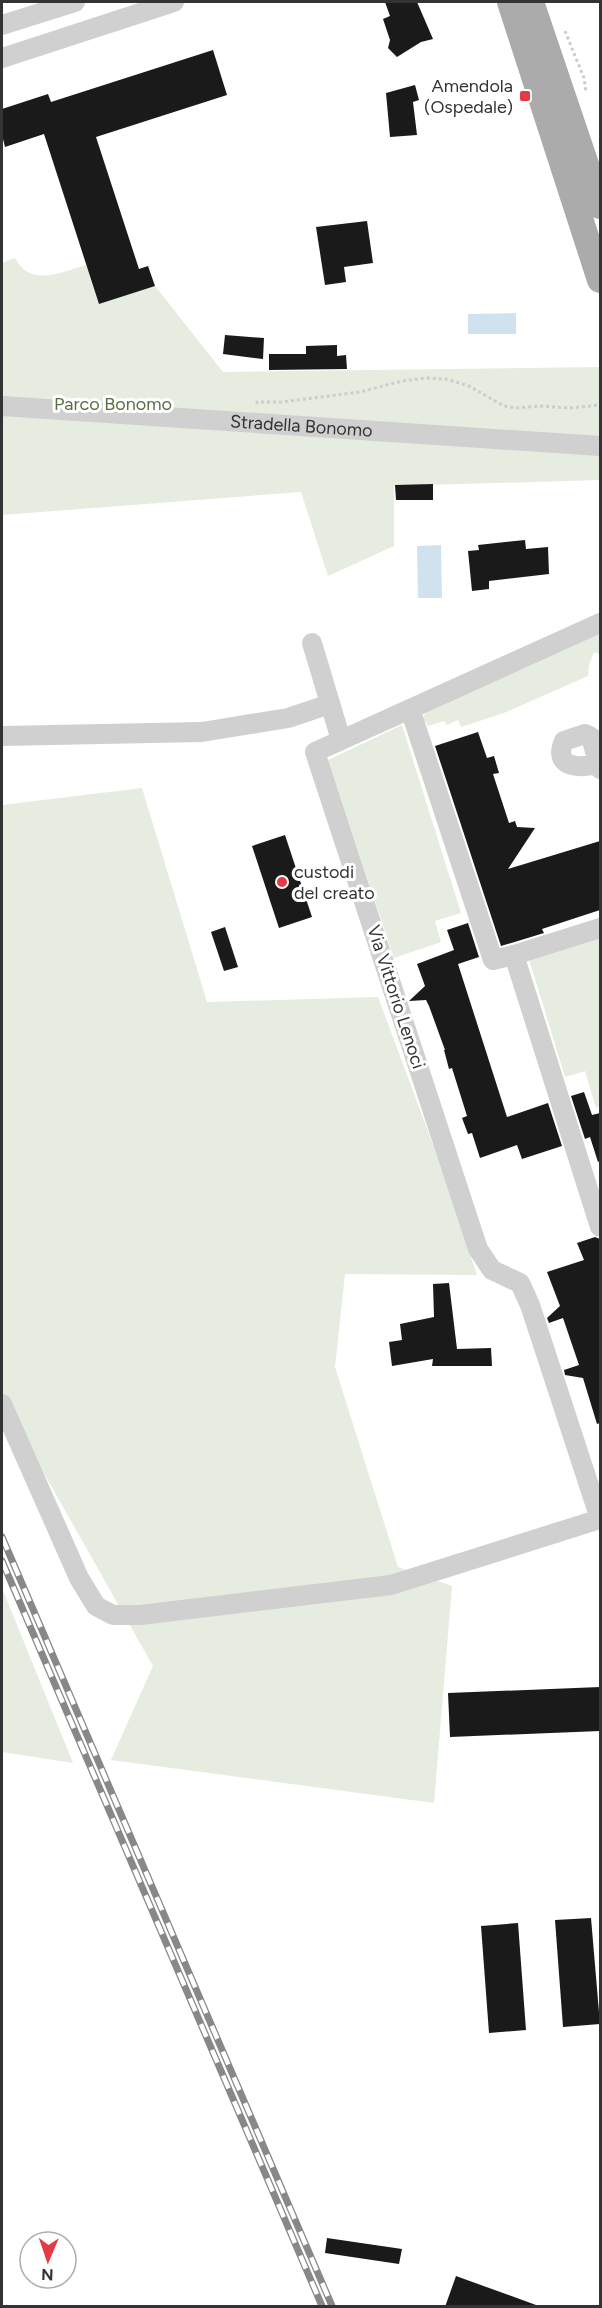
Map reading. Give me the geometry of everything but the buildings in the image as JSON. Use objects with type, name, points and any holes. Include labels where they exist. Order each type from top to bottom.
[{"type":"main road","points":[[510,2],[600,280]]},
{"type":"main road","points":[[531,2],[592,155],[600,206]]},
{"type":"street","points":[[2,25],[75,2]]},
{"type":"street","points":[[2,58],[174,2]]},
{"type":"street","name":"Stradella Bonomo","points":[[2,406],[600,446]]},
{"type":"street","name":"Via Vittorio Lenoci","points":[[600,623],[315,752],[478,1249],[492,1270],[520,1283],[530,1305],[600,1519]]},
{"type":"street","points":[[312,643],[341,740]]},
{"type":"street","points":[[2,736],[202,732],[288,718],[330,704]]},
{"type":"street","points":[[410,709],[493,960],[600,928]]},
{"type":"street","points":[[514,955],[600,1227]]},
{"type":"street","points":[[2,1404],[79,1578],[96,1606],[113,1615],[140,1615],[391,1585],[600,1519]]},
{"type":"path","points":[[256,423],[257,402],[282,402],[360,392],[402,381],[425,378],[446,379],[469,386],[504,405],[516,408],[540,406],[570,408],[600,405]]},
{"type":"green space","name":"Parco Bonomo","points":[[15,258],[29,273],[38,275],[57,274],[86,265],[99,304],[155,286],[223,372],[600,367],[600,480],[394,486],[394,546],[328,576],[301,492],[2,515],[2,263]]},
{"type":"green space","points":[[600,634],[599,654],[594,652],[588,676],[504,713],[461,727],[458,720],[447,725],[444,721],[428,726],[423,718],[426,712]]},
{"type":"green space","points":[[402,725],[461,913],[435,921],[441,942],[394,958],[328,760]]},
{"type":"green space","points":[[142,788],[207,1002],[378,997],[435,1150],[477,1275],[345,1274],[335,1367],[398,1567],[452,1586],[434,1803],[111,1760],[153,1666],[2,1399],[2,805]]},
{"type":"green space","points":[[600,934],[600,1106],[596,1108],[585,1071],[565,1077],[528,956]]},
{"type":"green space","points":[[2,1588],[73,1763],[2,1752]]},
{"type":"water","points":[[516,313],[516,334],[468,334],[468,314]]},
{"type":"water","points":[[441,545],[442,598],[418,598],[417,546]]},
{"type":"railway","points":[[2,1537],[332,2306]]},
{"type":"railway","points":[[2,1561],[322,2306]]},
{"type":"place","name":"Amendola (Ospedale)","points":[[525,96]]},
{"type":"place","name":"custodi del creato","points":[[282,882]]}]
